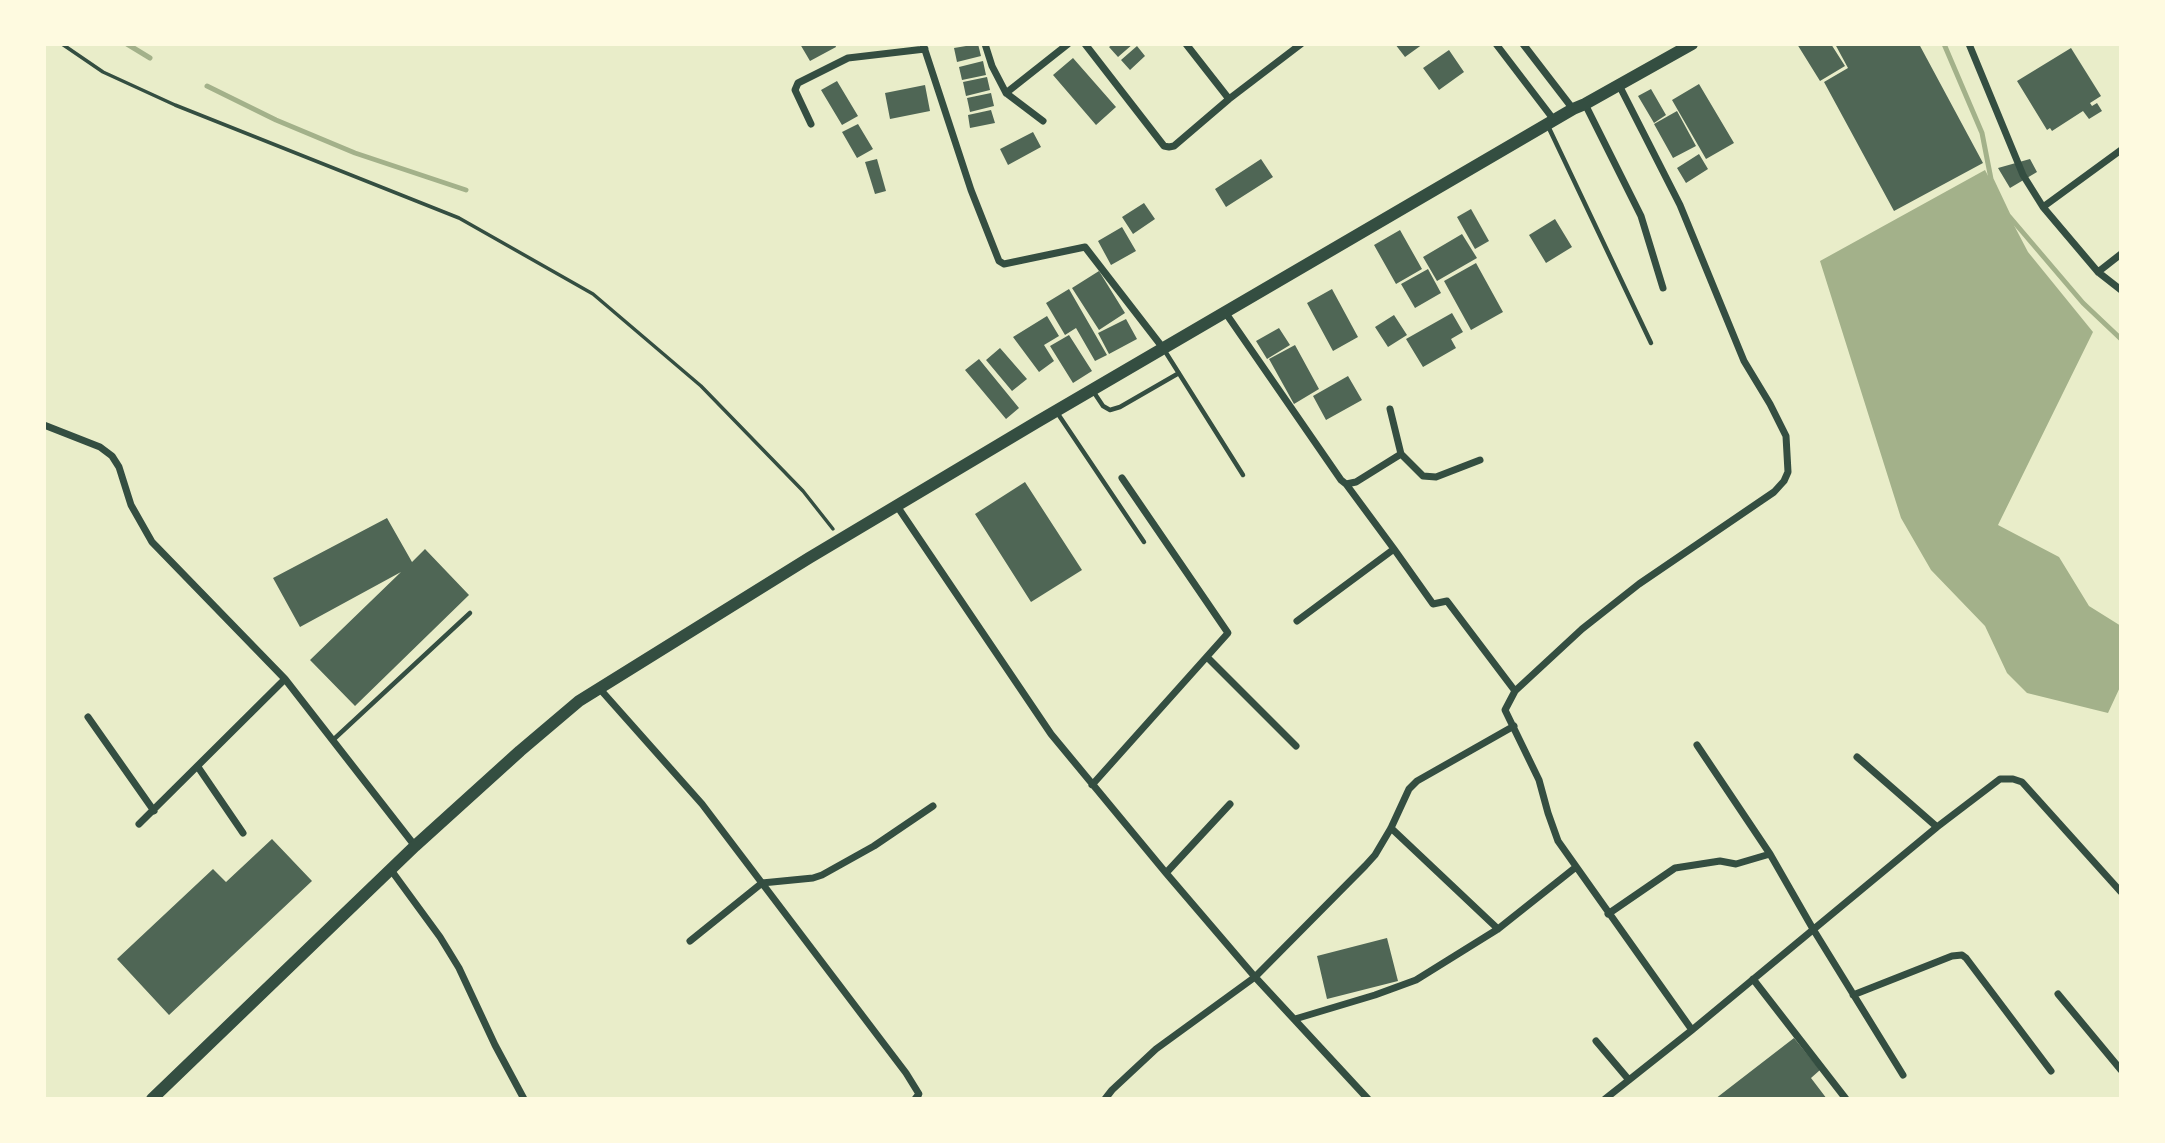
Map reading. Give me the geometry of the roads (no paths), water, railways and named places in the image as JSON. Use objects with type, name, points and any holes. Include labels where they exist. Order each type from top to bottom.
[{"type":"main road","points":[[152,1099],[415,846],[559,717],[599,688],[1056,410],[1551,122],[1692,44]]},
{"type":"street","points":[[985,44],[992,66],[1006,93],[1043,121]]},
{"type":"street","points":[[1006,93],[1068,44]]},
{"type":"street","points":[[1084,44],[1164,146],[1174,146],[1229,99],[1301,44]]},
{"type":"street","points":[[1186,44],[1229,99]]},
{"type":"street","points":[[1289,44],[1294,51]]},
{"type":"street","points":[[1496,44],[1551,122]]},
{"type":"street","points":[[1523,44],[1579,106],[1641,216],[1663,288]]},
{"type":"street","points":[[1969,44],[2023,175],[2043,207],[2098,272],[2121,290]]},
{"type":"street","points":[[811,124],[795,90],[798,83],[848,58],[924,46],[971,190],[999,261],[1004,264],[1085,247],[1163,348]]},
{"type":"street","points":[[1619,85],[1680,205],[1744,361],[1786,436],[1788,472],[1774,492],[1639,584],[1566,643],[1515,691],[1505,710],[1539,780],[1558,841],[1692,1030]]},
{"type":"street","points":[[2043,207],[2121,150]]},
{"type":"street","points":[[2098,272],[2121,254]]},
{"type":"street","points":[[1225,312],[1336,474],[1433,604],[1447,601],[1515,691]]},
{"type":"street","points":[[1390,410],[1401,454],[1423,476],[1436,477],[1480,460]]},
{"type":"street","points":[[44,425],[109,453],[119,467],[131,505],[148,537],[285,680],[415,846]]},
{"type":"street","points":[[1346,484],[1356,482],[1401,454]]},
{"type":"street","points":[[1093,785],[1227,635],[1227,631],[1122,478]]},
{"type":"street","points":[[897,506],[1051,734],[1255,977],[1368,1099]]},
{"type":"street","points":[[1297,621],[1394,549]]},
{"type":"street","points":[[1207,657],[1296,746]]},
{"type":"street","points":[[139,824],[285,680]]},
{"type":"street","points":[[599,688],[702,804],[906,1073],[919,1094],[915,1099]]},
{"type":"street","points":[[88,717],[154,811]]},
{"type":"street","points":[[1105,1099],[1156,1049],[1255,977],[1375,855],[1391,828],[1403,798],[1417,781],[1514,726]]},
{"type":"street","points":[[1697,745],[1770,854],[1903,1075]]},
{"type":"street","points":[[1857,757],[1937,827]]},
{"type":"street","points":[[198,767],[243,833]]},
{"type":"street","points":[[1605,1099],[1994,781],[2005,779],[2022,782],[2121,892]]},
{"type":"street","points":[[1166,873],[1230,804]]},
{"type":"street","points":[[690,941],[762,883],[822,875],[874,846],[933,806]]},
{"type":"street","points":[[1391,828],[1498,929]]},
{"type":"street","points":[[1608,914],[1675,868],[1720,861],[1736,864],[1770,854]]},
{"type":"street","points":[[1295,1019],[1407,984],[1498,929],[1576,867]]},
{"type":"street","points":[[391,870],[434,928],[459,968],[524,1099]]},
{"type":"street","points":[[1853,995],[1952,956],[1962,955],[2051,1071]]},
{"type":"street","points":[[1753,979],[1846,1099]]},
{"type":"street","points":[[2058,994],[2121,1070]]},
{"type":"street","points":[[1596,1041],[1629,1080]]},
{"type":"lane","points":[[1551,122],[1651,343]]},
{"type":"lane","points":[[1163,348],[1242,475]]},
{"type":"lane","points":[[1092,390],[1103,406],[1110,410],[1179,373]]},
{"type":"lane","points":[[1056,410],[1144,542]]},
{"type":"lane","points":[[332,740],[470,613]]},
{"type":"waterway","points":[[127,44],[150,58]]},
{"type":"waterway","points":[[1944,44],[1982,133],[1991,179],[2008,215],[2083,303],[2121,339]]},
{"type":"waterway","points":[[207,86],[276,120],[355,153],[466,190]]}]
